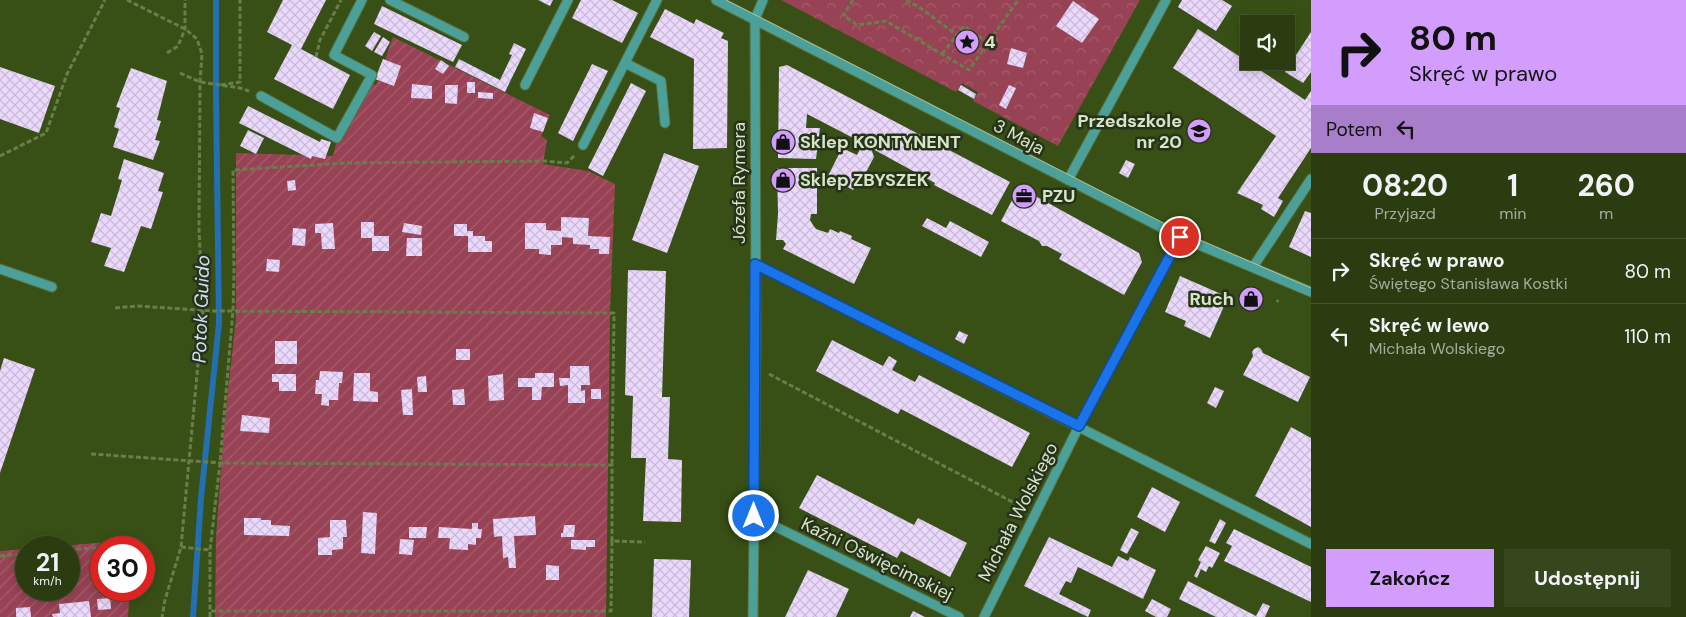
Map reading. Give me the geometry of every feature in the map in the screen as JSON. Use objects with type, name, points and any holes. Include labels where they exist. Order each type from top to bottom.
[{"type":"street","points":[[261,96],[338,138],[372,75],[334,55],[362,0]]},
{"type":"street","points":[[390,0],[464,37]]},
{"type":"street","points":[[525,85],[568,0]]},
{"type":"street","points":[[583,145],[657,0]]},
{"type":"street","name":"3 Maja","points":[[716,0],[1180,237],[1311,292]]},
{"type":"street","points":[[755,19],[763,0]]},
{"type":"street","points":[[1068,180],[1166,0]]},
{"type":"street","name":"Józefa Rymera","points":[[753,617],[755,19]]},
{"type":"street","points":[[625,63],[662,81],[665,123]]},
{"type":"street","points":[[1253,267],[1311,179]]},
{"type":"street","name":"Michała Wolskiego","points":[[984,617],[1079,426],[1180,237]]},
{"type":"street","points":[[755,264],[1311,544]]},
{"type":"street","points":[[0,269],[52,287]]},
{"type":"street","name":"Kaźni Oświęcimskiej","points":[[754,516],[959,617]]},
{"type":"path","points":[[0,156],[46,133],[67,74],[105,0]]},
{"type":"path","points":[[127,0],[185,29],[197,39],[202,54],[200,82],[199,230],[203,310],[181,546],[162,617]]},
{"type":"path","points":[[167,52],[178,46],[185,29],[185,0]]},
{"type":"path","points":[[221,84],[240,82],[240,0]]},
{"type":"path","points":[[316,57],[320,40],[341,0]]},
{"type":"path","points":[[852,0],[843,15],[857,25],[886,21],[968,70],[1018,0]]},
{"type":"path","points":[[906,0],[919,7],[957,35]]},
{"type":"path","points":[[942,54],[964,26],[988,43]]},
{"type":"path","points":[[180,73],[200,82],[240,88],[261,96]]},
{"type":"path","points":[[210,617],[210,550],[220,463],[233,311],[233,170],[346,162],[544,161],[567,164],[583,145]]},
{"type":"path","points":[[115,308],[137,306],[213,311],[614,312],[611,611],[210,611]]},
{"type":"path","points":[[755,367],[1035,514]]},
{"type":"path","points":[[91,454],[220,463],[612,465]]},
{"type":"path","points":[[612,541],[645,542]]},
{"type":"path","points":[[181,546],[210,550]]},
{"type":"path","points":[[0,556],[15,555]]},
{"type":"green space","points":[[781,0],[1140,0],[1058,146],[973,101],[978,92],[962,83],[956,92]]},
{"type":"green space","points":[[393,37],[550,115],[541,136],[547,140],[543,164],[588,171],[615,184],[610,313],[606,617],[215,617],[216,536],[225,418],[236,318],[236,153],[333,156],[340,127],[367,82],[376,85]]},
{"type":"green space","points":[[80,544],[90,544],[90,601],[129,601],[128,617],[0,617],[0,551],[15,550],[15,601],[80,601]]},
{"type":"building","points":[[283,0],[326,0],[301,49],[350,75],[333,109],[274,79],[292,45],[267,32]]},
{"type":"building","points":[[538,0],[553,0],[550,6]]},
{"type":"building","points":[[581,0],[612,0],[638,13],[622,43],[572,18]]},
{"type":"building","points":[[1182,0],[1222,0],[1232,6],[1216,31],[1178,7]]},
{"type":"building","points":[[1073,1],[1099,19],[1082,43],[1056,26]]},
{"type":"building","points":[[382,6],[462,45],[453,62],[374,24]]},
{"type":"building","points":[[665,9],[694,24],[696,19],[724,33],[721,38],[728,41],[727,148],[693,149],[694,59],[650,37]]},
{"type":"building","points":[[1198,29],[1240,57],[1240,70],[1260,70],[1305,100],[1311,91],[1311,148],[1278,198],[1283,201],[1274,217],[1261,209],[1263,205],[1237,193],[1276,136],[1173,68]]},
{"type":"building","points":[[374,32],[381,36],[372,51],[365,46]]},
{"type":"building","points":[[1311,32],[1311,72],[1303,83],[1285,72],[1286,70],[1295,70],[1295,57]]},
{"type":"building","points":[[383,37],[390,42],[382,56],[374,52]]},
{"type":"building","points":[[514,43],[526,49],[505,92],[455,67],[459,59],[500,80],[512,55],[509,54]]},
{"type":"building","points":[[1011,48],[1027,53],[1023,68],[1007,64]]},
{"type":"building","points":[[383,59],[401,66],[394,86],[375,79]]},
{"type":"building","points":[[441,60],[449,66],[443,74],[435,69]]},
{"type":"building","points":[[592,64],[608,71],[573,141],[558,133]]},
{"type":"building","points":[[787,65],[1010,182],[992,215],[934,185],[935,183],[871,148],[874,157],[865,174],[863,173],[853,190],[828,176],[842,148],[857,155],[863,143],[807,114],[806,128],[820,128],[816,159],[778,158],[779,67]]},
{"type":"building","points":[[0,67],[55,86],[39,133],[0,119]]},
{"type":"building","points":[[131,68],[167,81],[157,120],[161,121],[155,140],[160,141],[153,160],[113,147],[119,129],[114,127],[120,108],[116,107]]},
{"type":"building","points":[[467,82],[475,82],[475,93],[467,93]]},
{"type":"building","points":[[631,83],[646,91],[603,176],[588,168]]},
{"type":"building","points":[[412,84],[432,86],[432,99],[411,98]]},
{"type":"building","points":[[445,85],[458,85],[457,104],[445,103]]},
{"type":"building","points":[[961,85],[976,94],[974,99],[958,90]]},
{"type":"building","points":[[1009,85],[1016,88],[1006,109],[999,105]]},
{"type":"building","points":[[478,92],[493,93],[493,99],[478,98]]},
{"type":"building","points":[[248,106],[320,142],[321,139],[331,142],[325,159],[312,156],[311,159],[239,123]]},
{"type":"building","points":[[534,113],[548,118],[543,132],[530,128]]},
{"type":"building","points":[[248,130],[264,138],[256,154],[240,146]]},
{"type":"building","points":[[664,153],[699,166],[667,253],[632,240]]},
{"type":"building","points":[[124,159],[164,173],[158,191],[163,192],[151,229],[141,226],[124,272],[104,266],[111,248],[91,242],[101,213],[111,216],[122,180],[118,179]]},
{"type":"building","points":[[1126,160],[1135,164],[1128,178],[1119,173]]},
{"type":"building","points":[[777,168],[817,168],[817,214],[811,214],[810,220],[813,225],[816,229],[828,233],[830,229],[839,233],[840,231],[852,236],[851,239],[871,248],[854,284],[783,249],[786,244],[783,240],[776,240],[778,214]]},
{"type":"building","points":[[295,180],[296,190],[288,191],[287,181]]},
{"type":"building","points":[[1019,187],[1139,253],[1142,262],[1124,295],[1059,259],[1062,254],[1047,246],[1042,246],[1039,241],[1001,221]]},
{"type":"building","points":[[1305,211],[1311,213],[1311,257],[1289,247]]},
{"type":"building","points":[[561,217],[589,218],[588,236],[610,237],[609,254],[599,254],[599,249],[590,249],[590,245],[573,244],[573,238],[562,237],[562,245],[551,245],[551,255],[539,254],[539,249],[525,249],[525,223],[546,223],[546,230],[561,231]]},
{"type":"building","points":[[927,218],[946,228],[950,221],[989,242],[981,257],[922,226]]},
{"type":"building","points":[[361,222],[374,222],[374,236],[389,236],[389,251],[372,251],[372,238],[361,238]]},
{"type":"building","points":[[333,223],[335,249],[322,249],[321,233],[315,233],[315,224]]},
{"type":"building","points":[[404,223],[422,226],[421,235],[402,232]]},
{"type":"building","points":[[454,224],[467,224],[467,231],[473,231],[473,236],[485,236],[485,241],[492,241],[492,252],[468,252],[468,236],[454,236]]},
{"type":"building","points":[[293,228],[306,229],[305,246],[292,245]]},
{"type":"building","points":[[407,238],[422,238],[422,256],[406,256]]},
{"type":"building","points":[[267,259],[280,260],[279,272],[266,271]]},
{"type":"building","points":[[628,270],[666,271],[662,397],[670,397],[668,459],[682,460],[681,522],[643,521],[646,458],[631,458],[633,396],[625,395]]},
{"type":"building","points":[[1180,276],[1228,297],[1210,338],[1184,326],[1186,321],[1165,312]]},
{"type":"building","points":[[1248,294],[1255,297],[1256,303],[1252,304],[1245,301],[1245,295]]},
{"type":"building","points":[[959,331],[968,335],[964,344],[955,339]]},
{"type":"building","points":[[832,340],[883,366],[889,356],[897,361],[892,370],[915,382],[919,375],[1030,433],[1012,467],[901,409],[898,414],[816,371]]},
{"type":"building","points":[[275,341],[297,341],[297,364],[275,364]]},
{"type":"building","points":[[1258,347],[1263,353],[1310,377],[1298,402],[1243,375],[1253,356],[1252,352]]},
{"type":"building","points":[[456,349],[470,349],[470,360],[456,360]]},
{"type":"building","points":[[4,358],[35,369],[0,473],[0,371]]},
{"type":"building","points":[[570,366],[589,366],[590,385],[581,385],[581,391],[585,390],[585,403],[568,403],[568,385],[560,386],[559,378],[570,378]]},
{"type":"building","points":[[320,371],[343,372],[342,383],[339,383],[338,400],[329,400],[329,406],[321,405],[322,394],[315,394],[316,380],[319,380]]},
{"type":"building","points":[[354,373],[370,373],[370,391],[378,392],[378,402],[353,401]]},
{"type":"building","points":[[535,373],[554,373],[554,387],[542,387],[541,400],[532,400],[532,387],[518,387],[518,378],[535,378]]},
{"type":"building","points":[[272,374],[296,374],[296,391],[279,391],[279,382],[272,382]]},
{"type":"building","points":[[503,374],[504,400],[489,401],[488,376]]},
{"type":"building","points":[[426,376],[427,392],[418,392],[417,377]]},
{"type":"building","points":[[1215,387],[1224,391],[1216,408],[1207,403]]},
{"type":"building","points":[[412,389],[413,415],[403,415],[401,390]]},
{"type":"building","points":[[464,389],[465,405],[453,405],[452,390]]},
{"type":"building","points":[[591,389],[601,389],[601,399],[591,399]]},
{"type":"building","points":[[242,415],[270,418],[269,433],[240,431]]},
{"type":"building","points":[[1291,427],[1311,438],[1311,527],[1255,496]]},
{"type":"building","points":[[817,475],[914,525],[918,518],[967,543],[950,577],[901,551],[897,558],[799,508]]},
{"type":"building","points":[[1152,487],[1180,502],[1165,532],[1137,517]]},
{"type":"building","points":[[363,512],[377,513],[375,554],[361,553]]},
{"type":"building","points":[[535,516],[536,535],[514,536],[516,568],[509,568],[508,557],[503,558],[502,536],[494,537],[493,519]]},
{"type":"building","points":[[244,518],[261,518],[261,520],[271,520],[271,525],[290,526],[289,536],[244,535]]},
{"type":"building","points":[[1220,519],[1226,523],[1215,544],[1209,541]]},
{"type":"building","points":[[330,520],[346,520],[347,537],[343,537],[343,549],[332,550],[332,555],[318,555],[318,538],[330,537]]},
{"type":"building","points":[[472,523],[478,523],[478,529],[482,529],[481,538],[476,538],[476,545],[468,544],[468,550],[449,549],[450,538],[438,538],[439,527],[472,529]]},
{"type":"building","points":[[564,525],[575,525],[574,537],[561,537]]},
{"type":"building","points":[[409,527],[427,527],[426,538],[409,538]]},
{"type":"building","points":[[1131,528],[1139,532],[1127,554],[1120,550]]},
{"type":"building","points":[[1234,529],[1311,567],[1311,602],[1224,561],[1232,546],[1226,543]]},
{"type":"building","points":[[1049,537],[1112,567],[1118,556],[1128,561],[1130,557],[1156,570],[1143,599],[1078,567],[1071,583],[1066,581],[1059,594],[1091,610],[1088,617],[1024,586]]},
{"type":"building","points":[[400,539],[414,540],[412,555],[399,554]]},
{"type":"building","points":[[571,540],[595,540],[595,547],[586,547],[586,550],[571,549]]},
{"type":"building","points":[[1206,546],[1220,553],[1212,568],[1209,566],[1206,572],[1201,569],[1197,578],[1194,576],[1201,562],[1198,560]]},
{"type":"building","points":[[654,559],[691,560],[689,617],[652,617]]},
{"type":"building","points":[[546,565],[559,566],[559,580],[546,580]]},
{"type":"building","points":[[808,570],[849,589],[836,617],[785,617]]},
{"type":"building","points":[[1188,581],[1256,616],[1263,603],[1270,606],[1265,617],[1216,617],[1179,599]]},
{"type":"building","points":[[1152,599],[1171,609],[1167,617],[1156,617],[1145,611]]},
{"type":"building","points":[[89,601],[91,617],[53,617],[52,614],[60,613],[59,604]]},
{"type":"building","points":[[97,601],[110,601],[111,609],[98,610]]},
{"type":"building","points":[[30,607],[31,617],[16,617],[16,608]]},
{"type":"building","points":[[913,611],[925,617],[910,617]]},
{"type":"waterway","name":"Potok Guido","points":[[193,617],[201,498],[219,323],[216,0]]},
{"type":"tram line","points":[[726,0],[1177,230],[1311,288]]},
{"type":"place","name":"4","points":[[967,42]]},
{"type":"place","name":"Przedszkole nr 20","points":[[1199,131]]},
{"type":"place","name":"Sklep KONTYNENT","points":[[783,142]]},
{"type":"place","name":"Sklep ZBYSZEK","points":[[783,180]]},
{"type":"place","name":"PZU","points":[[1024,196]]},
{"type":"place","name":"Ruch","points":[[1251,299]]},
{"type":"route","points":[[754,516],[755,264],[1079,426],[1180,237]]}]
